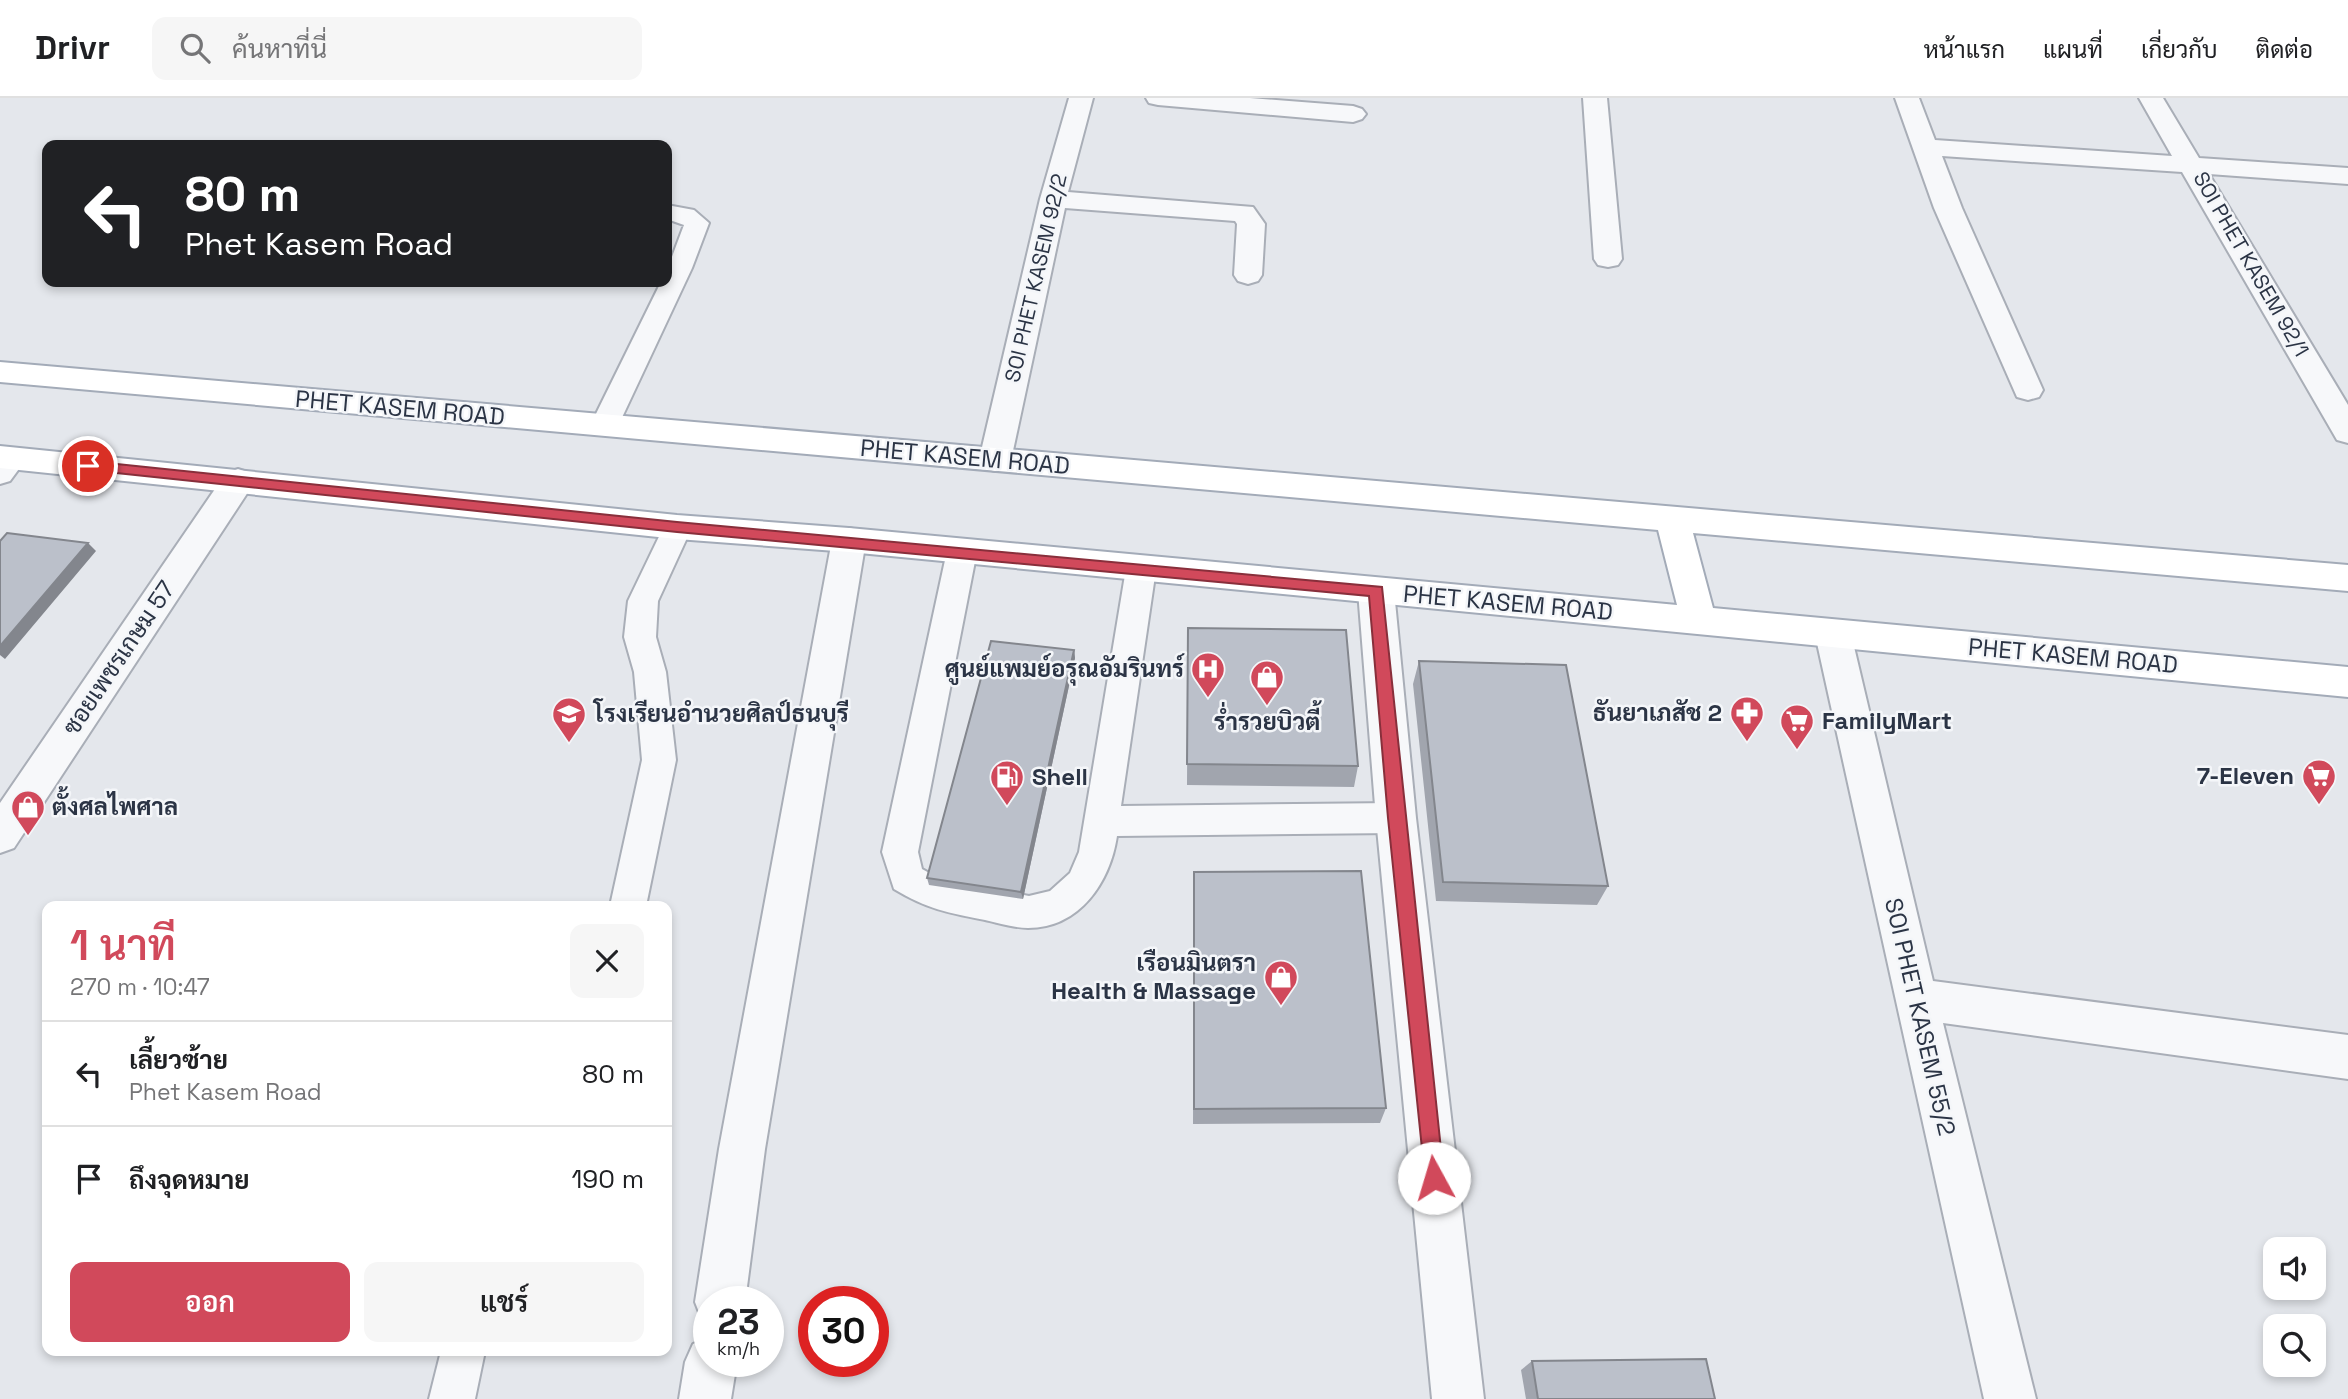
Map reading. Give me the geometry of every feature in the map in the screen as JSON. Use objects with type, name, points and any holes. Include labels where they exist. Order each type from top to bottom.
[{"type":"main road","name":"PHET KASEM ROAD","points":[[0,372],[1673,521],[2348,578]]},
{"type":"main road","name":"PHET KASEM ROAD","points":[[4,463],[238,481],[677,527],[849,540],[2348,682]]},
{"type":"main road","points":[[1673,521],[1699,621]]},
{"type":"street","name":"SOI PHET KASEM 92/2","points":[[995,460],[1053,199],[1081,98]]},
{"type":"street","points":[[1158,98],[1353,114]]},
{"type":"street","points":[[1595,98],[1608,259]]},
{"type":"street","points":[[1907,98],[1948,208],[2028,390]]},
{"type":"street","name":"SOI PHET KASEM 92/1","points":[[2151,98],[2193,165],[2348,432]]},
{"type":"street","points":[[1927,147],[2348,176]]},
{"type":"street","points":[[1053,199],[1243,213],[1251,224],[1248,275]]},
{"type":"street","name":"ซอยเพชรเกษม 57","points":[[0,836],[238,481]]},
{"type":"street","points":[[722,1286],[742,1149],[849,540]]},
{"type":"street","points":[[1376,591],[1396,818],[1458,1399]]},
{"type":"street","name":"SOI PHET KASEM 55/2","points":[[1833,634],[1915,999],[2011,1399]]},
{"type":"street","points":[[1915,999],[2348,1057]]},
{"type":"street","points":[[705,1399],[709,1377]]},
{"type":"lane","points":[[672,213],[687,215],[696,223],[672,285]]},
{"type":"lane","points":[[604,426],[671,287]]},
{"type":"lane","points":[[629,901],[659,760],[650,672],[640,637],[643,601],[677,527]]},
{"type":"lane","points":[[962,551],[900,852],[907,878],[936,895],[1029,912],[1060,904],[1083,884],[1097,852],[1142,569]]},
{"type":"lane","points":[[1102,821],[1396,818]]},
{"type":"lane","points":[[452,1399],[462,1356]]},
{"type":"building","points":[[7,533],[88,543],[0,646],[0,541]]},
{"type":"building","points":[[1188,628],[1346,630],[1358,766],[1187,764]]},
{"type":"building","points":[[991,641],[1074,650],[1021,892],[927,878]]},
{"type":"building","points":[[1419,661],[1566,665],[1608,886],[1443,882]]},
{"type":"building","name":"เรือนมินตรา Health & Massage","points":[[1361,871],[1386,1108],[1194,1109],[1194,872]]},
{"type":"building","points":[[1706,1359],[1715,1399],[1538,1399],[1532,1361]]},
{"type":"place","name":"ศูนย์แพมย์อรุณอัมรินทร์","points":[[1208,699]]},
{"type":"place","name":"ร่ำรวยบิวตี้","points":[[1267,707]]},
{"type":"place","name":"ธันยาเภสัช 2","points":[[1747,743]]},
{"type":"place","name":"โรงเรียนอำนวยศิลป์ธนบุรี","points":[[569,744]]},
{"type":"place","name":"FamilyMart","points":[[1797,751]]},
{"type":"place","name":"7-Eleven","points":[[2319,806]]},
{"type":"place","name":"Shell","points":[[1007,807]]},
{"type":"place","name":"ตั้งศลไพศาล","points":[[28,837]]},
{"type":"place","name":"เรือนมินตรา Health & Massage","points":[[1281,1007]]},
{"type":"route","points":[[88,466],[677,527],[849,540],[1376,591],[1396,818],[1434,1178]]}]
